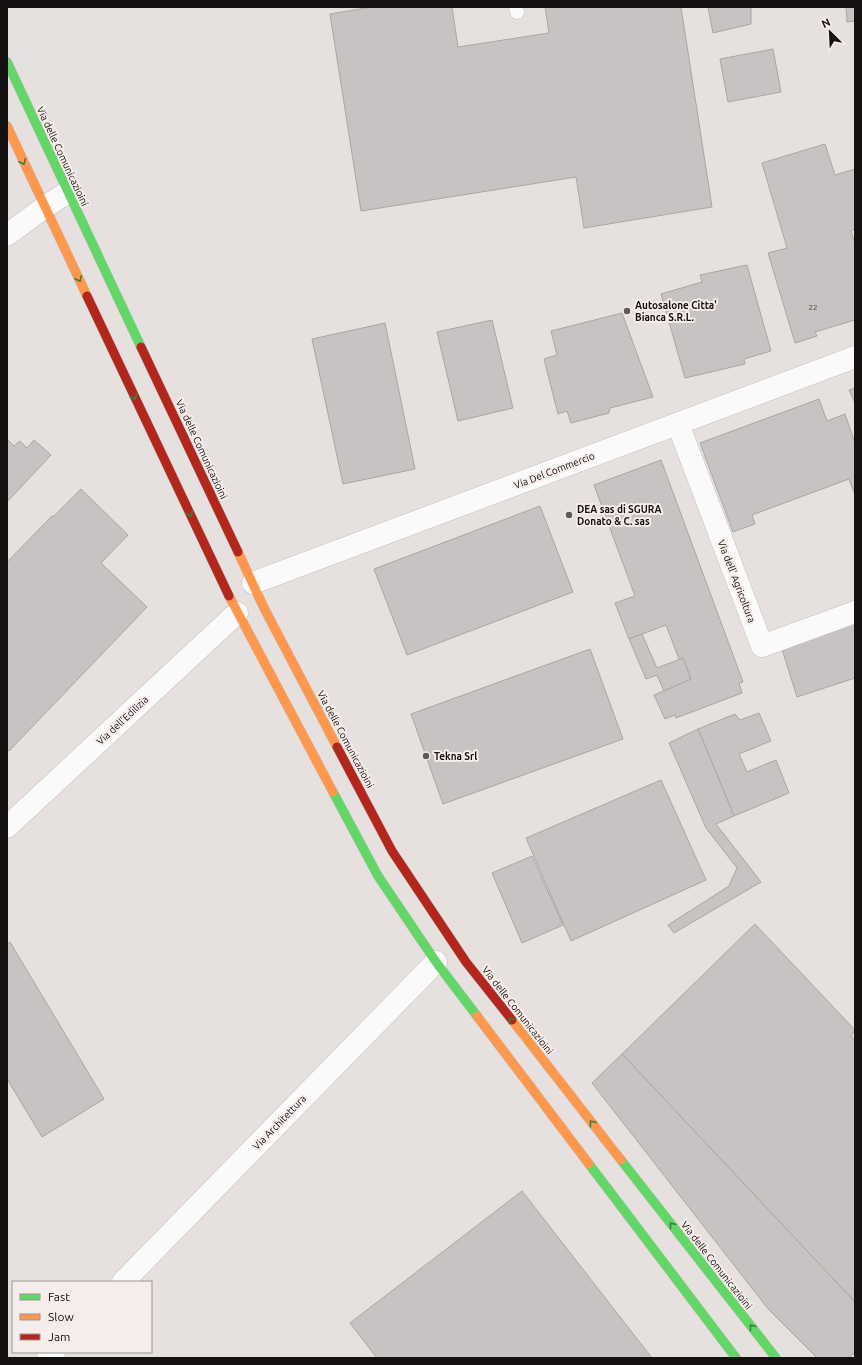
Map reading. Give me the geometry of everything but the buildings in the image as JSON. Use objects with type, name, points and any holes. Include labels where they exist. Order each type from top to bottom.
[{"type":"street","name":"Via delle Comunicazioini","points":[[7,62],[254,583],[264,608],[392,851],[462,956],[776,1358]]},
{"type":"street","points":[[7,126],[12,149],[45,207],[237,613],[378,876],[436,962],[736,1358]]},
{"type":"street","points":[[7,235],[68,192]]},
{"type":"street","name":"Via Del Commercio","points":[[254,583],[855,357]]},
{"type":"street","name":"Via dell' Agricoltura","points":[[678,424],[762,646],[855,612]]},
{"type":"street","name":"Via dell'Edilizia","points":[[7,828],[237,613]]},
{"type":"street","name":"Via Architettura","points":[[123,1281],[436,962]]},
{"type":"traffic: fast","points":[[7,62],[141,347]]},
{"type":"traffic: fast","points":[[333,792],[378,876],[436,962],[477,1016]]},
{"type":"traffic: fast","points":[[621,1160],[776,1358]]},
{"type":"traffic: fast","points":[[589,1164],[736,1358]]},
{"type":"traffic: slow","points":[[7,126],[87,296]]},
{"type":"traffic: slow","points":[[238,552],[264,608],[337,747]]},
{"type":"traffic: slow","points":[[229,596],[333,792]]},
{"type":"traffic: slow","points":[[477,1016],[589,1164]]},
{"type":"traffic: slow","points":[[512,1020],[621,1160]]},
{"type":"traffic: jam","points":[[87,296],[229,596]]},
{"type":"traffic: jam","points":[[141,347],[238,552]]},
{"type":"traffic: jam","points":[[337,747],[392,851],[466,962],[512,1020]]},
{"type":"place","name":"Autosalone Citta' Bianca S.R.L.","points":[[627,311]]},
{"type":"place","name":"DEA sas di SGURA Donato & C. sas","points":[[569,515]]},
{"type":"place","name":"Tekna Srl","points":[[426,756]]}]
